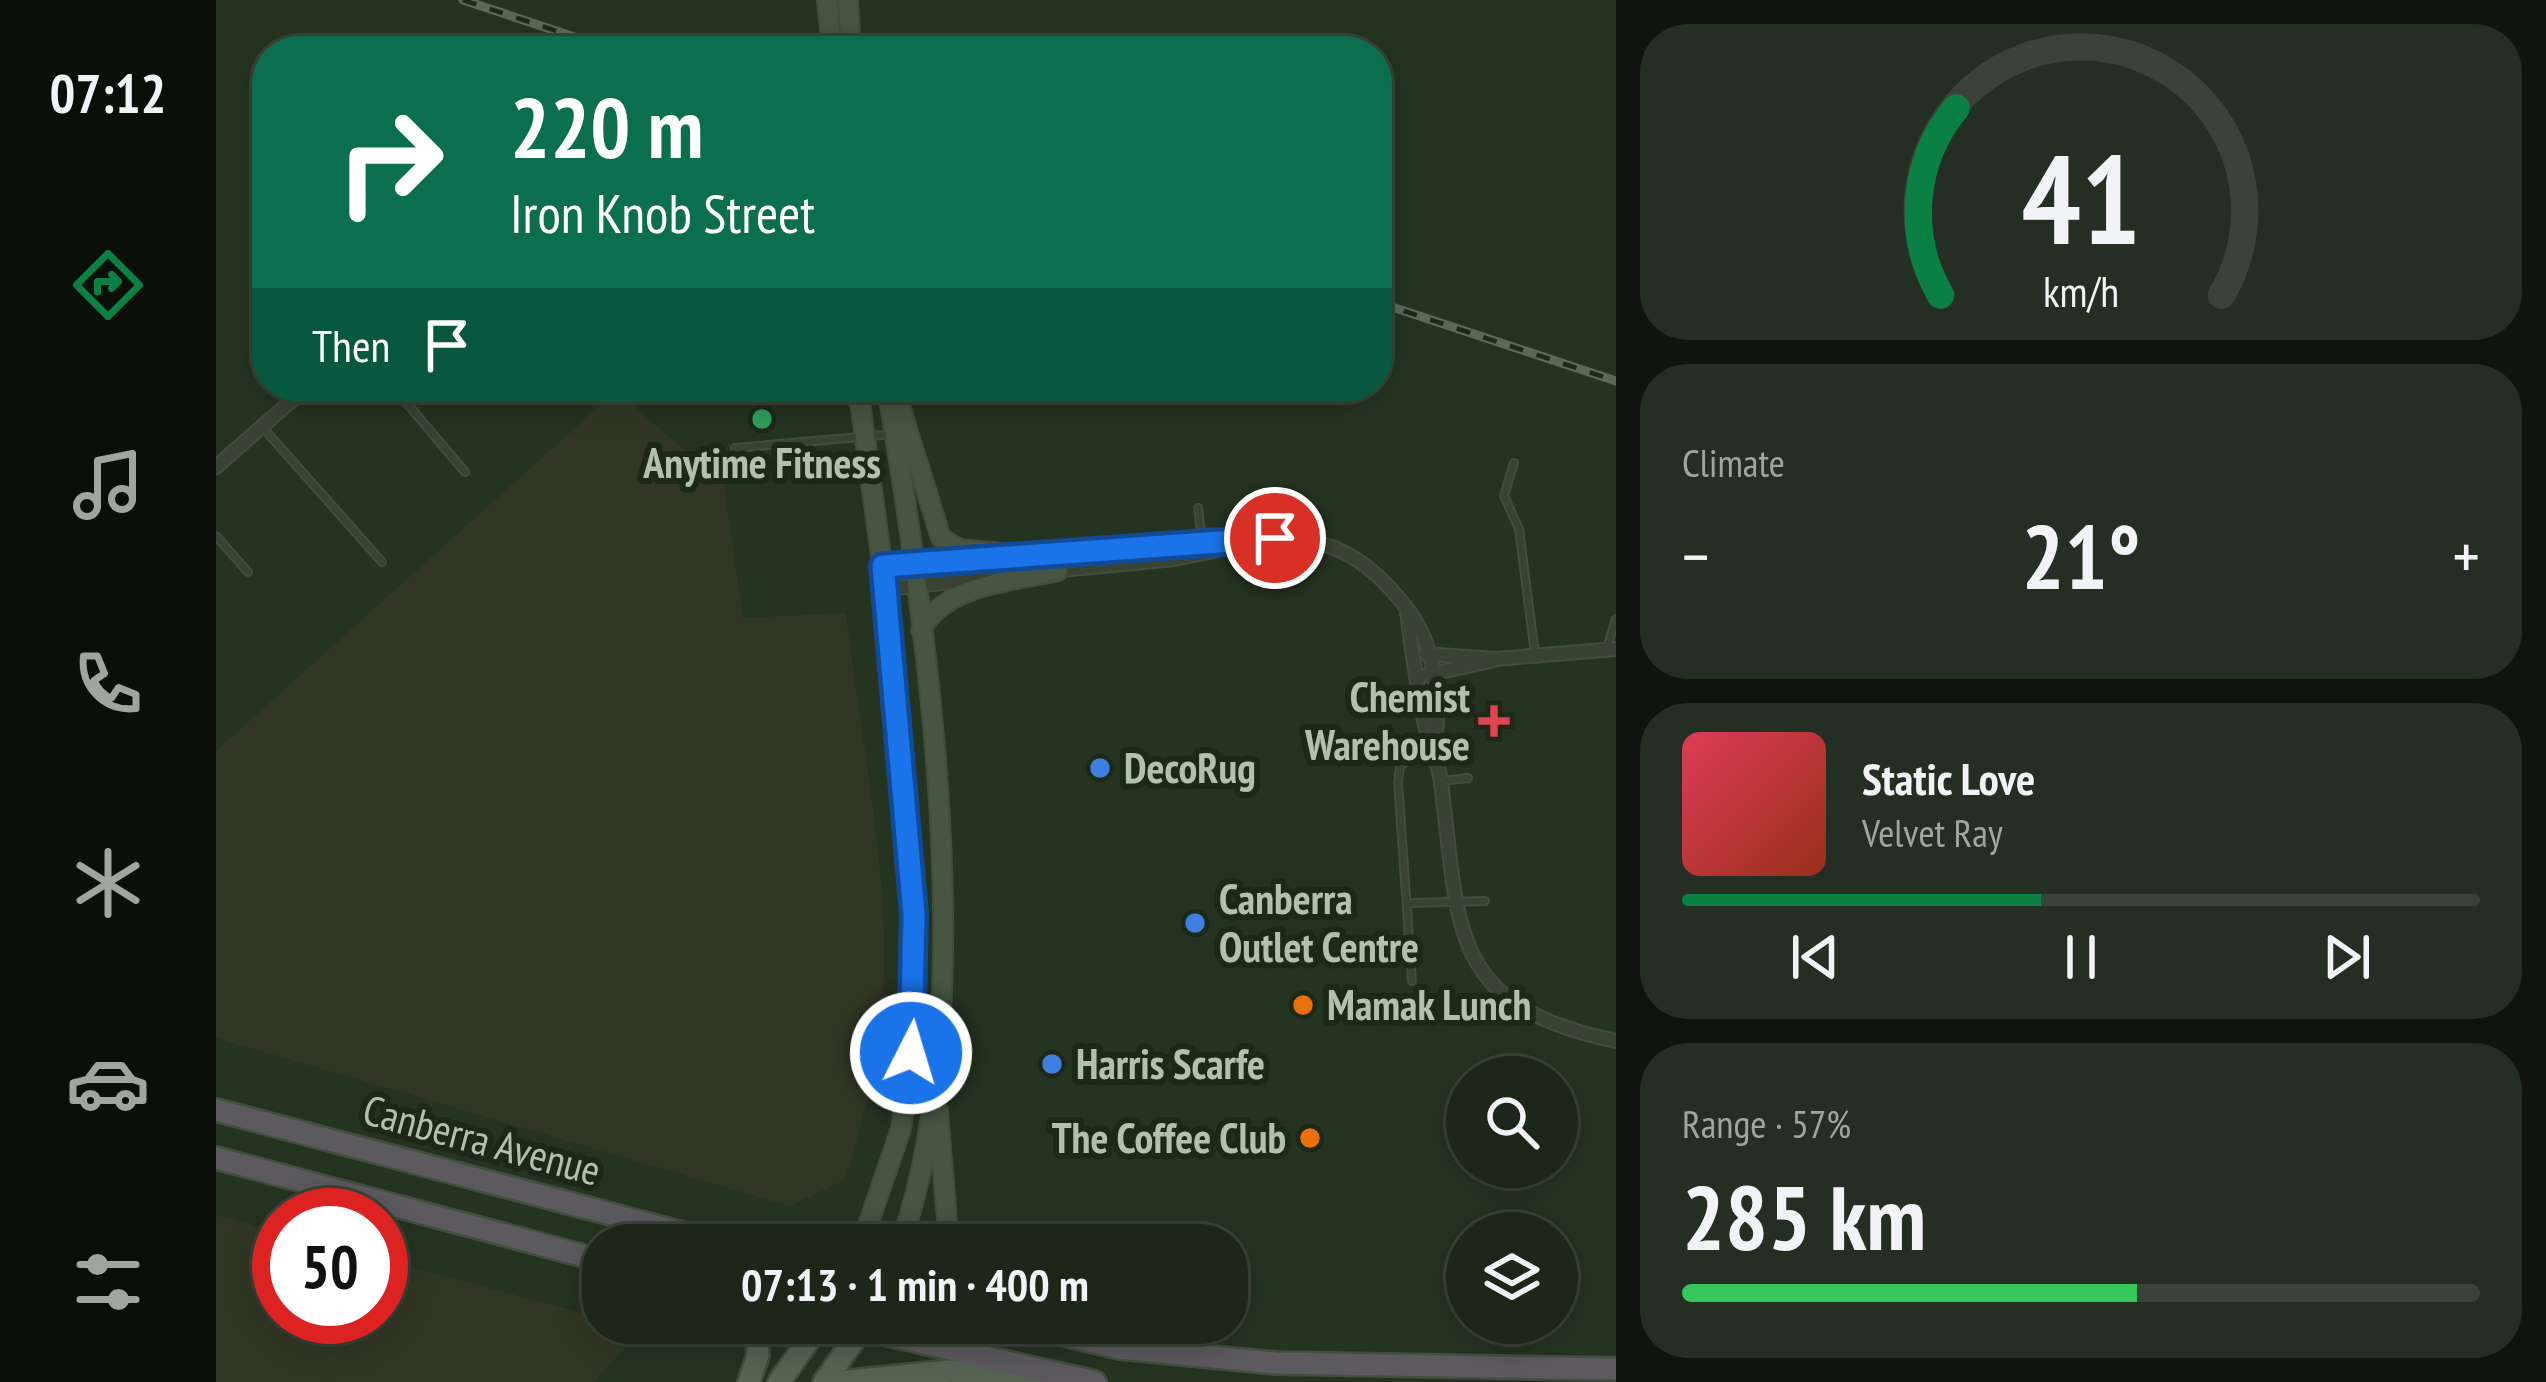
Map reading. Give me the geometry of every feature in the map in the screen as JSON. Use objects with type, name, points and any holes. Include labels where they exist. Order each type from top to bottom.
[{"type":"highway","name":"Canberra Avenue","points":[[216,1111],[649,1224]]},
{"type":"highway","name":"Canberra Avenue","points":[[216,1158],[582,1255]]},
{"type":"highway","points":[[938,1344],[1095,1382]]},
{"type":"highway","points":[[1102,1344],[1192,1357],[1488,1374],[1616,1369]]},
{"type":"main road","points":[[827,0],[831,36]]},
{"type":"main road","points":[[848,0],[850,36]]},
{"type":"main road","points":[[860,402],[886,590],[914,914],[916,1015],[901,1130],[866,1224]]},
{"type":"main road","points":[[892,402],[937,799],[940,999],[934,1089],[928,1141],[906,1224]]},
{"type":"main road","points":[[895,402],[940,538],[959,549],[1013,554]]},
{"type":"main road","points":[[921,630],[932,610],[956,596],[1058,571]]},
{"type":"main road","points":[[934,1089],[947,1224]]},
{"type":"main road","points":[[749,1382],[757,1344]]},
{"type":"main road","points":[[779,1382],[806,1344]]},
{"type":"main road","points":[[824,1382],[851,1344]]},
{"type":"main road","points":[[840,1382],[949,1371],[1076,1382]]},
{"type":"street","points":[[216,467],[290,402]]},
{"type":"street","points":[[886,590],[1058,571],[1202,547],[1301,539],[1326,545],[1374,571],[1406,608],[1423,655],[1425,726],[1434,742],[1454,905],[1467,946],[1503,994],[1552,1025],[1616,1041]]},
{"type":"street","points":[[883,566],[1013,554],[1202,547]]},
{"type":"street","points":[[1426,675],[1495,659],[1611,649]]},
{"type":"street","points":[[1423,655],[1495,659]]},
{"type":"lane","points":[[406,402],[465,472]]},
{"type":"lane","points":[[262,427],[382,562]]},
{"type":"lane","points":[[735,448],[895,434]]},
{"type":"lane","points":[[1514,464],[1504,496],[1519,529],[1535,654]]},
{"type":"lane","points":[[1198,508],[1202,547]]},
{"type":"lane","points":[[216,536],[248,572]]},
{"type":"lane","points":[[1611,649],[1616,620]]},
{"type":"lane","points":[[1412,981],[1400,766],[1434,742]]},
{"type":"lane","points":[[1441,782],[1468,778]]},
{"type":"lane","points":[[1409,903],[1485,901]]},
{"type":"green space","points":[[604,402],[629,402],[724,484],[743,618],[846,613],[884,934],[880,1028],[845,1180],[790,1206],[216,1038],[216,751]]},
{"type":"green space","points":[[216,1215],[252,1225],[252,1344],[408,1344],[408,1266],[582,1313],[582,1344],[629,1344],[593,1382],[216,1382]]},
{"type":"railway","points":[[463,0],[572,36]]},
{"type":"railway","points":[[1392,307],[1616,381]]},
{"type":"place","name":"Anytime Fitness","points":[[762,419]]},
{"type":"place","name":"Chemist Warehouse","points":[[1494,721]]},
{"type":"place","name":"DecoRug","points":[[1100,768]]},
{"type":"place","name":"Canberra Outlet Centre","points":[[1195,923]]},
{"type":"place","name":"Mamak Lunch","points":[[1303,1005]]},
{"type":"place","name":"Harris Scarfe","points":[[1052,1064]]},
{"type":"place","name":"The Coffee Club","points":[[1310,1138]]},
{"type":"route","points":[[911,1053],[916,1015],[914,914],[883,566],[1275,538]]}]
